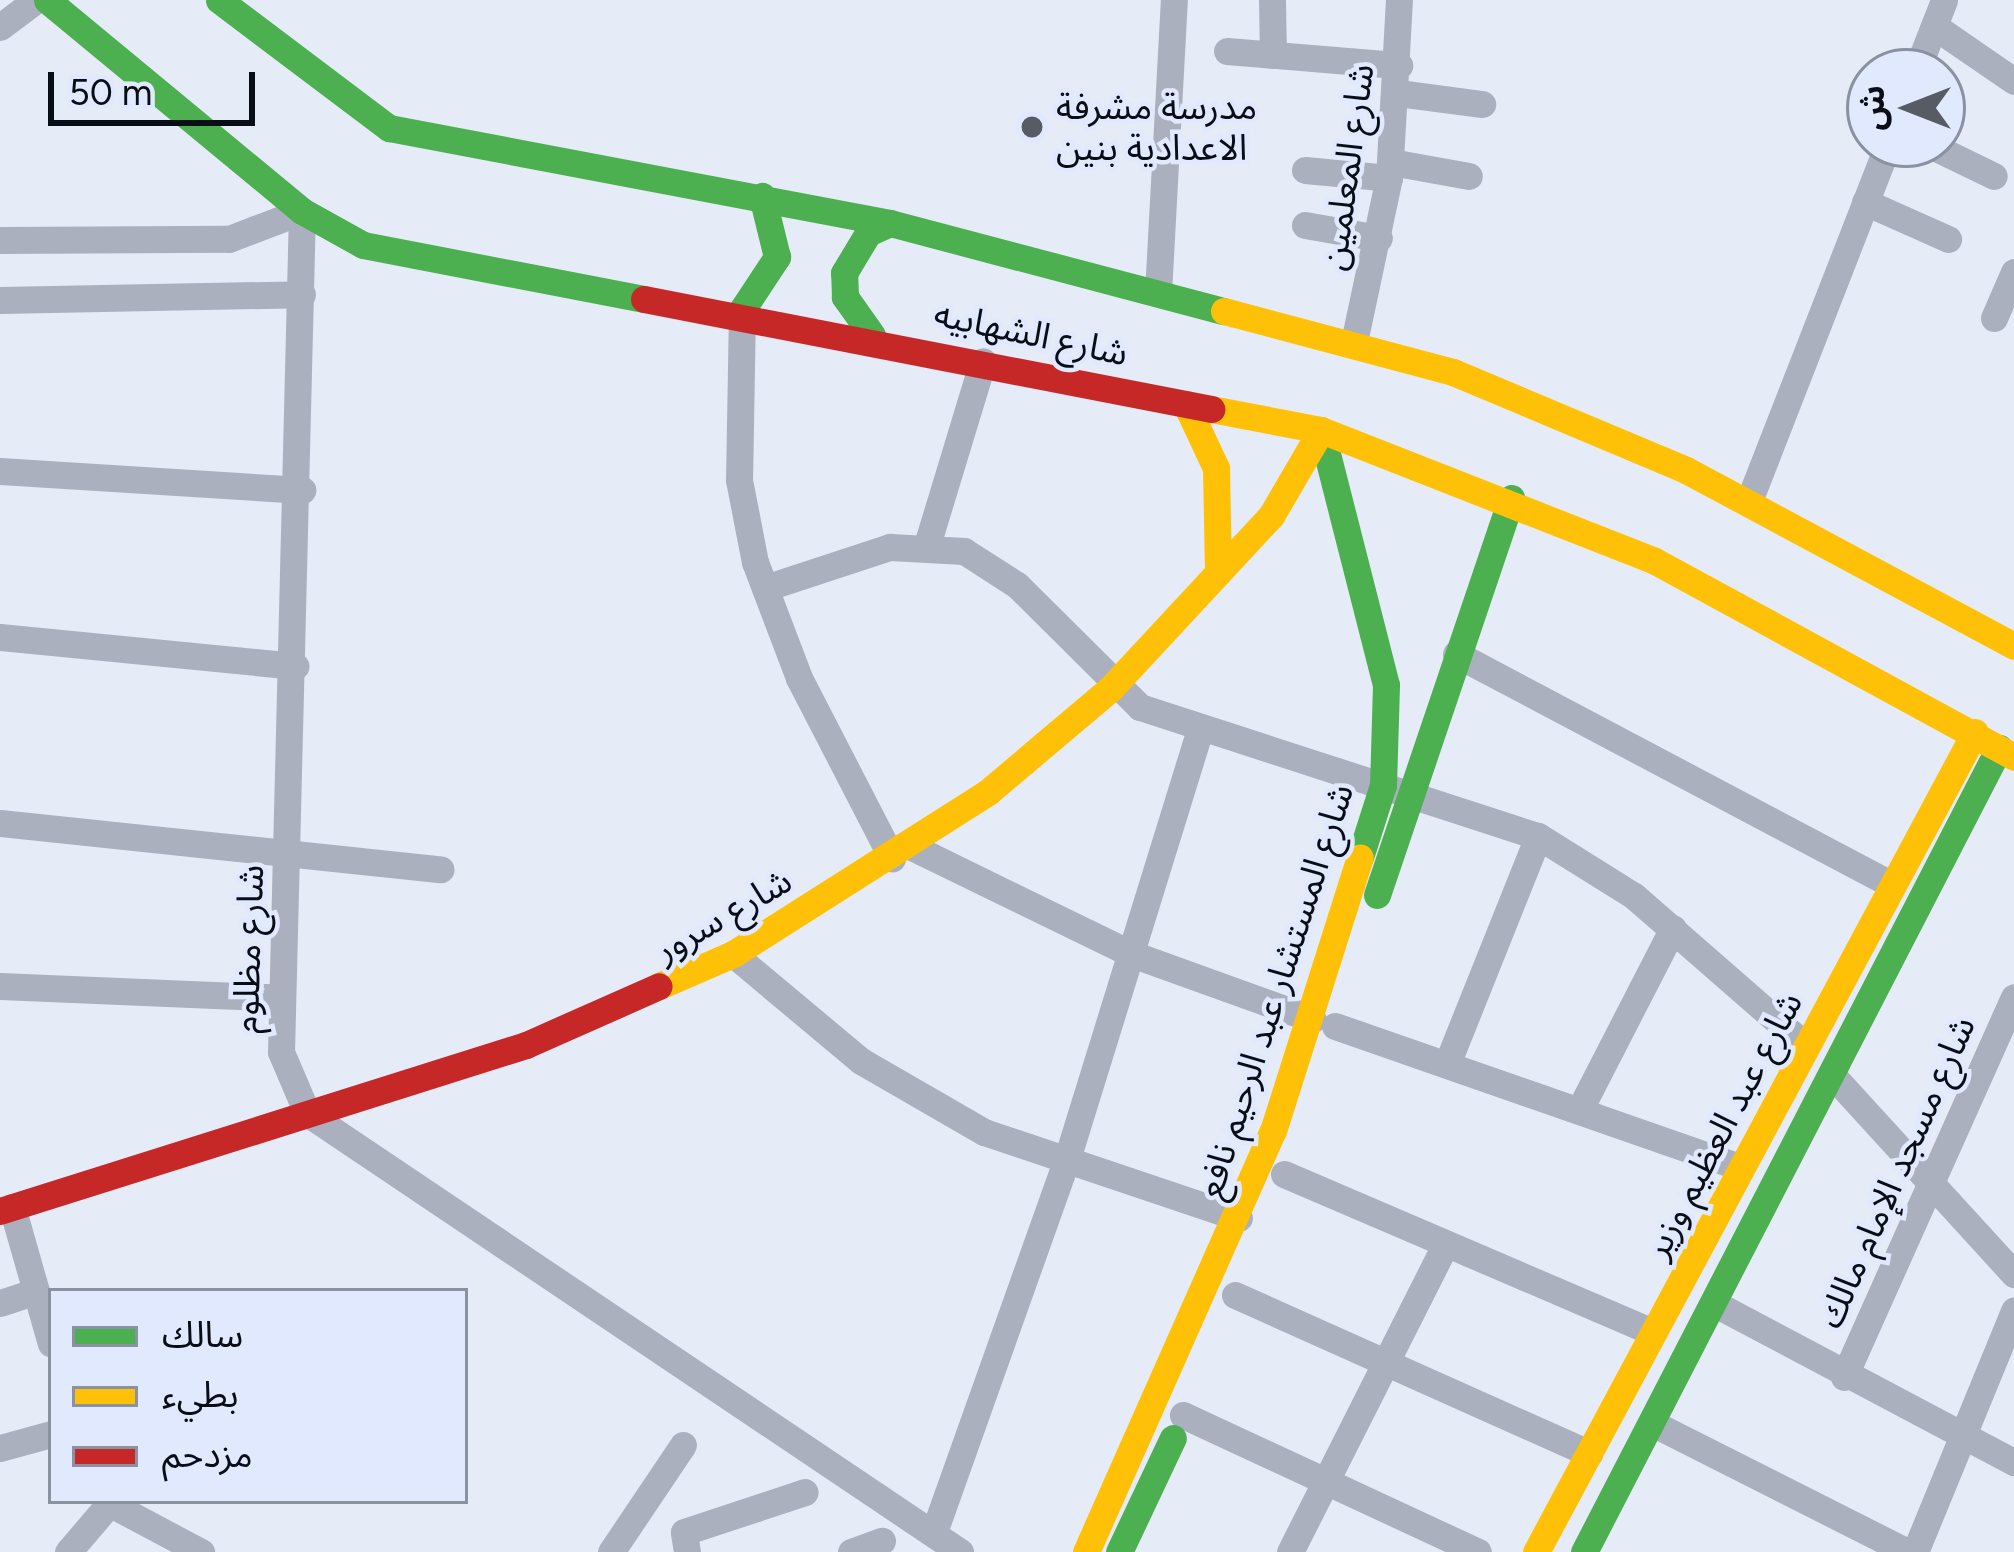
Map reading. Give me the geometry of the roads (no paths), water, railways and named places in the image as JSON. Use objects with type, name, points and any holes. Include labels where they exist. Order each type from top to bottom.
[{"type":"main road","name":"شارع الشهابيه","points":[[47,0],[302,211],[397,253],[742,310],[1321,430],[1511,498],[1652,560],[1996,746]]},
{"type":"main road","name":"شارع الشهابيه","points":[[221,0],[389,128],[890,223],[1354,342],[1571,415],[2011,635]]},
{"type":"main road","points":[[742,310],[777,257],[762,196]]},
{"type":"main road","points":[[872,335],[854,318],[844,273],[868,232],[890,223]]},
{"type":"main road","points":[[1186,404],[1216,468],[1219,573]]},
{"type":"main road","name":"شارع سرور","points":[[6,1209],[526,1045],[733,954],[901,852],[1111,688],[1292,490],[1321,430]]},
{"type":"main road","name":"شارع المستشار عبد الرحيم نافع","points":[[1118,1552],[1183,1415],[1284,1174],[1383,785],[1386,685],[1321,430]]},
{"type":"main road","name":"شارع المستشار عبد الرحيم نافع","points":[[1086,1552],[1323,1023],[1411,792],[1511,498]]},
{"type":"main road","name":"شارع عبد العظيم وزير","points":[[1539,1552],[1892,886],[1996,746]]},
{"type":"main road","name":"شارع عبد العظيم وزير","points":[[1592,1549],[1604,1516],[1719,1306],[1996,746]]},
{"type":"main road","points":[[1569,1491],[1604,1516]]},
{"type":"street","points":[[0,27],[36,0]]},
{"type":"street","points":[[1158,293],[1174,0]]},
{"type":"street","points":[[1272,0],[1273,55]]},
{"type":"street","name":"شارع المعلمين","points":[[1354,342],[1390,170],[1400,0]]},
{"type":"street","points":[[1925,48],[1939,13],[2014,81]]},
{"type":"street","points":[[1227,51],[1398,79],[1482,104]]},
{"type":"street","points":[[1966,162],[1994,176]]},
{"type":"street","points":[[1749,501],[1878,168]]},
{"type":"street","points":[[1305,170],[1469,176]]},
{"type":"street","points":[[1865,202],[1948,239]]},
{"type":"street","points":[[0,240],[229,238],[302,211]]},
{"type":"street","name":"شارع مظلوم","points":[[302,211],[302,490],[280,1052],[307,1112]]},
{"type":"street","points":[[1305,225],[1379,238]]},
{"type":"street","points":[[1994,318],[2014,272]]},
{"type":"street","points":[[0,300],[302,294]]},
{"type":"street","points":[[742,310],[739,480],[765,588],[901,852],[1129,953],[1323,1023],[1449,1059],[1741,1167]]},
{"type":"street","points":[[927,545],[983,361]]},
{"type":"street","points":[[0,471],[302,490]]},
{"type":"street","points":[[765,588],[927,545],[964,551],[1017,585],[1111,688],[1200,729],[1411,792],[1538,836],[1673,928],[1806,1046]]},
{"type":"street","points":[[0,637],[296,666]]},
{"type":"street","points":[[1456,654],[1892,886]]},
{"type":"street","points":[[934,1532],[1067,1159],[1200,729]]},
{"type":"street","points":[[0,823],[441,868]]},
{"type":"street","points":[[1449,1059],[1538,836]]},
{"type":"street","points":[[1581,1107],[1673,928]]},
{"type":"street","points":[[733,954],[861,1061],[984,1132],[1239,1218]]},
{"type":"street","points":[[0,986],[282,998]]},
{"type":"street","name":"شارع مسجد الإمام مالك","points":[[1844,1377],[2014,997]]},
{"type":"street","points":[[1834,1077],[2014,1274]]},
{"type":"street","points":[[307,1112],[960,1552]]},
{"type":"street","points":[[1284,1174],[1653,1332]]},
{"type":"street","points":[[6,1209],[48,1333]]},
{"type":"street","points":[[1289,1552],[1445,1245]]},
{"type":"street","points":[[0,1303],[36,1291]]},
{"type":"street","points":[[1235,1295],[1589,1453]]},
{"type":"street","points":[[1719,1306],[1844,1377],[2014,1462]]},
{"type":"street","points":[[1654,1424],[1911,1552],[1964,1438],[2014,1311]]},
{"type":"street","points":[[1183,1415],[1478,1552]]},
{"type":"street","points":[[0,1448],[48,1435]]},
{"type":"street","points":[[611,1552],[683,1445]]},
{"type":"street","points":[[686,1552],[684,1532],[805,1492]]},
{"type":"street","points":[[68,1552],[106,1504]]},
{"type":"street","points":[[109,1504],[201,1552]]},
{"type":"street","points":[[851,1552],[882,1541]]},
{"type":"place","name":"مدرسة مشرفة الاعدادية بنين","points":[[1032,127]]}]
